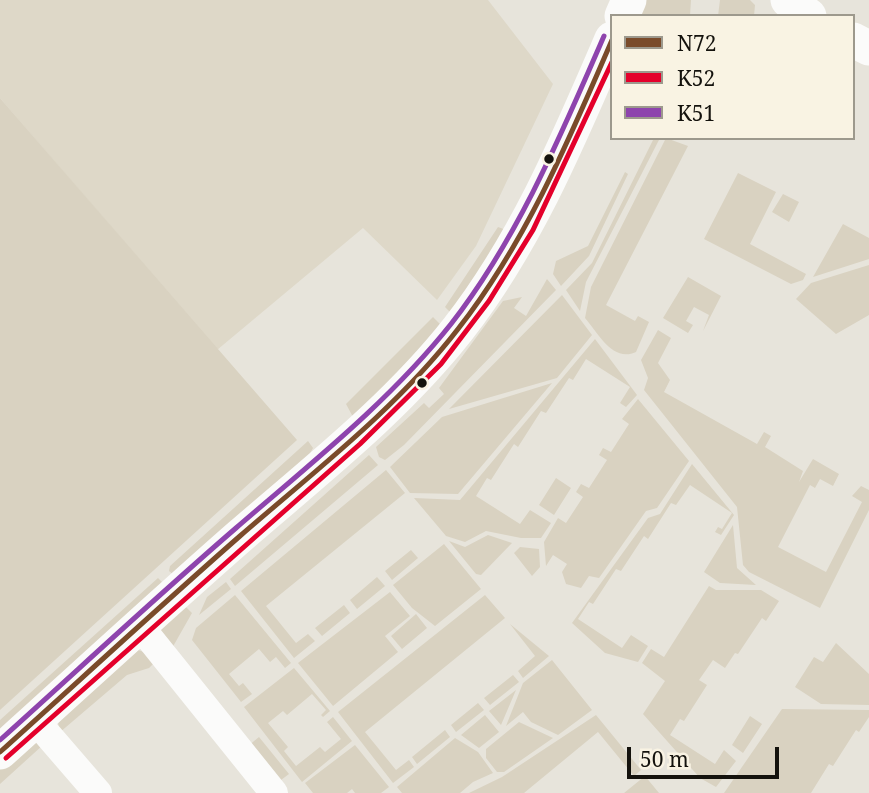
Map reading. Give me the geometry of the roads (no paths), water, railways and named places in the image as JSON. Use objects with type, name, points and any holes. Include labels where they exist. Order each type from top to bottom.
[{"type":"main road","points":[[788,0],[806,14]]},
{"type":"main road","points":[[0,752],[139,625],[358,433],[414,379],[457,330],[498,271],[538,200],[610,44]]},
{"type":"street","points":[[139,625],[274,793]]},
{"type":"street","points":[[35,720],[98,793]]}]
